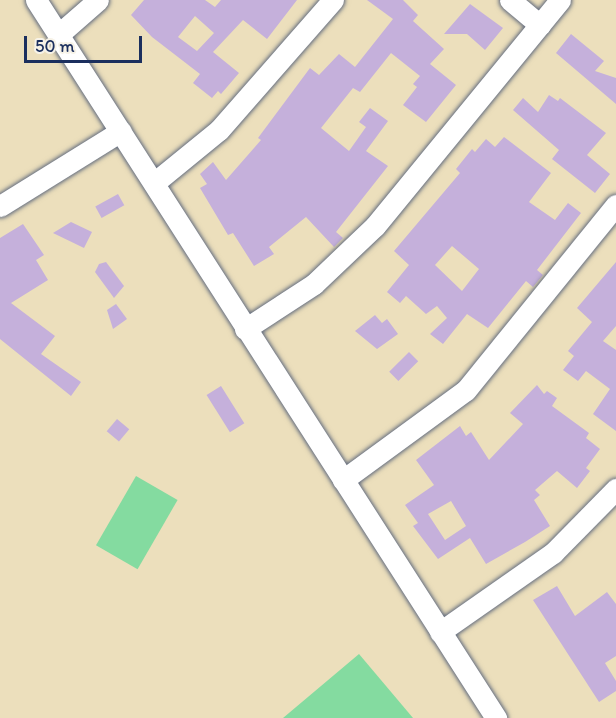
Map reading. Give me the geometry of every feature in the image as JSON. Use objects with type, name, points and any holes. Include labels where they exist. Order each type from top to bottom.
[{"type":"street","points":[[36,0],[496,718]]},
{"type":"street","points":[[58,35],[98,0]]},
{"type":"street","points":[[154,183],[219,130],[333,0]]},
{"type":"street","points":[[510,0],[540,25]]},
{"type":"street","points":[[245,329],[314,284],[375,226],[560,0]]},
{"type":"street","points":[[0,206],[121,131]]},
{"type":"street","points":[[343,480],[466,390],[616,205]]},
{"type":"street","points":[[440,632],[553,553],[616,489]]},
{"type":"green space","points":[[136,476],[178,500],[138,569],[96,545]]},
{"type":"green space","points":[[359,654],[413,718],[283,718]]},
{"type":"building","points":[[144,0],[205,0],[215,7],[221,0],[297,0],[267,39],[243,20],[213,52],[239,73],[221,94],[218,91],[212,98],[193,83],[200,74],[152,37],[131,15]],"holes":[[[195,16],[214,33],[197,51],[178,37]]]},
{"type":"building","points":[[367,0],[403,0],[418,15],[413,21],[444,49],[430,64],[456,85],[426,122],[403,105],[417,87],[413,84],[420,76],[391,53],[360,92],[353,88],[321,128],[349,151],[366,127],[359,122],[370,108],[388,121],[366,151],[388,166],[336,232],[343,238],[334,247],[306,217],[269,247],[274,254],[254,266],[233,233],[228,235],[200,188],[207,184],[200,174],[213,162],[226,180],[261,140],[258,138],[310,68],[319,75],[339,54],[355,67],[393,19]]},
{"type":"building","points":[[470,4],[503,28],[485,50],[467,34],[444,34]]},
{"type":"building","points":[[571,34],[604,61],[595,71],[616,78],[616,104],[556,53]]},
{"type":"building","points":[[549,95],[558,101],[560,98],[606,133],[587,155],[610,174],[595,193],[552,159],[559,150],[513,110],[523,98],[538,112]]},
{"type":"building","points":[[504,137],[551,173],[529,202],[555,220],[568,203],[581,213],[537,270],[543,275],[533,287],[526,281],[488,328],[467,314],[443,344],[430,334],[447,318],[437,306],[426,314],[406,296],[400,303],[387,292],[409,265],[394,251],[460,173],[456,169],[472,149],[475,152],[486,139],[495,147]],"holes":[[[452,246],[479,269],[462,291],[435,265]]]},
{"type":"building","points":[[118,194],[124,205],[102,218],[95,207]]},
{"type":"building","points":[[71,222],[92,232],[84,248],[53,233]]},
{"type":"building","points":[[23,224],[44,255],[36,260],[48,280],[11,303],[55,336],[41,354],[81,382],[71,396],[0,339],[0,238]]},
{"type":"building","points":[[106,262],[124,286],[114,298],[95,272],[99,264]]},
{"type":"building","points":[[616,262],[616,326],[603,341],[616,350],[616,431],[593,414],[610,389],[586,371],[578,381],[563,370],[574,356],[568,351],[592,322],[577,308]]},
{"type":"building","points":[[116,304],[127,319],[113,329],[107,310]]},
{"type":"building","points":[[375,315],[382,323],[387,319],[398,334],[377,349],[355,331]]},
{"type":"building","points":[[409,352],[418,361],[398,381],[389,372]]},
{"type":"building","points":[[537,385],[544,394],[547,391],[557,398],[552,406],[589,433],[586,438],[600,449],[586,468],[590,471],[577,488],[557,471],[535,490],[540,495],[534,500],[550,526],[525,542],[486,564],[470,538],[438,559],[413,526],[418,523],[405,505],[434,485],[416,460],[460,426],[466,436],[471,432],[489,460],[523,424],[510,413]],"holes":[[[451,501],[466,526],[445,540],[428,514]]]},
{"type":"building","points":[[221,386],[244,423],[230,432],[207,395]]},
{"type":"building","points":[[117,419],[129,429],[119,442],[107,431]]},
{"type":"building","points":[[557,586],[575,616],[607,592],[616,604],[616,656],[605,663],[616,681],[616,691],[599,702],[533,600]]}]
